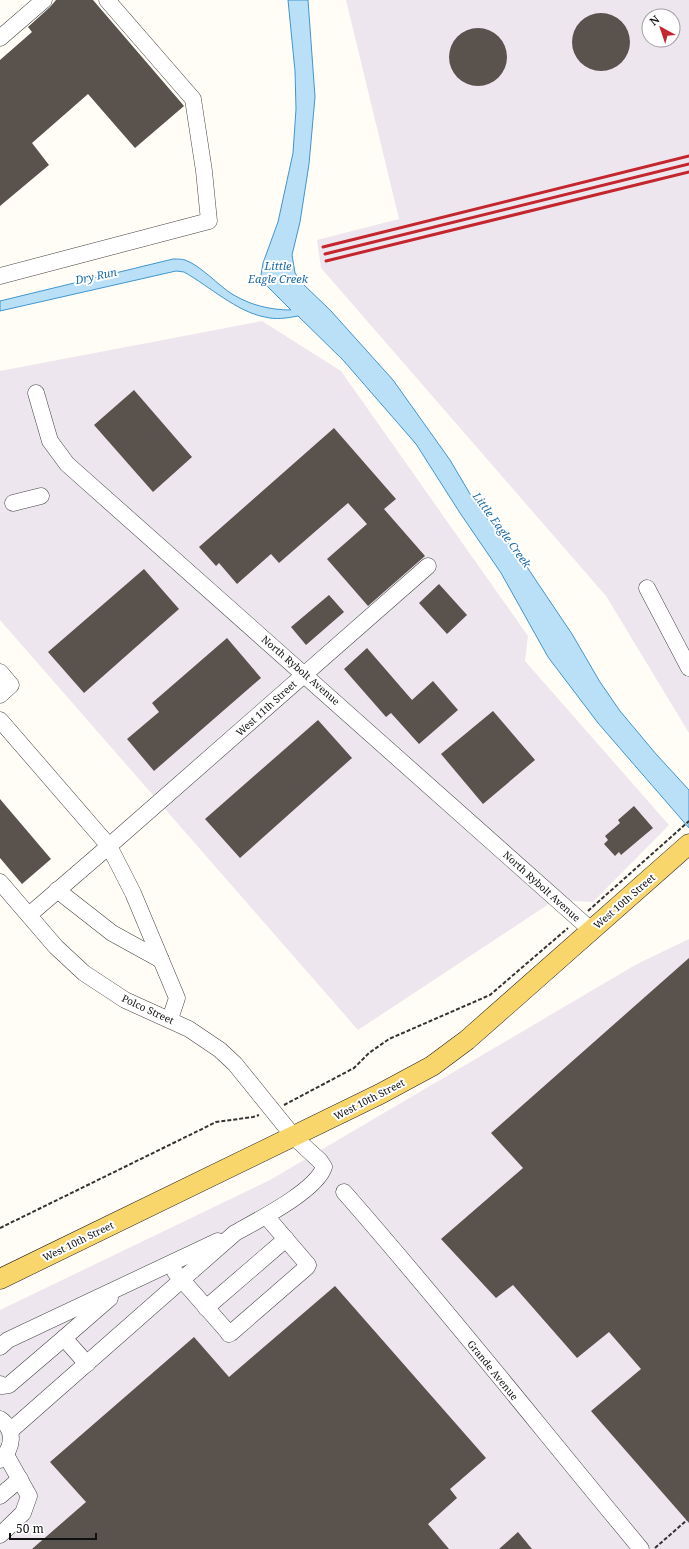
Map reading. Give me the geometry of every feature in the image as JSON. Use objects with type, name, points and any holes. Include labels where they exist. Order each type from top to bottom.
[{"type":"main road","name":"West 10th Street","points":[[0,1279],[380,1094],[432,1066],[467,1040],[585,924],[667,852],[689,844]]},
{"type":"street","points":[[0,38],[44,0]]},
{"type":"street","points":[[0,276],[208,221],[204,171],[193,99],[107,0]]},
{"type":"street","name":"North Rybolt Avenue","points":[[36,393],[50,441],[67,464],[585,924]]},
{"type":"street","points":[[13,503],[41,496]]},
{"type":"street","name":"West 11th Street","points":[[28,915],[109,846],[428,566]]},
{"type":"street","points":[[647,588],[689,668]]},
{"type":"street","points":[[0,672],[11,685],[0,695]]},
{"type":"street","points":[[0,720],[109,846],[133,893],[177,998],[170,1019]]},
{"type":"street","name":"Polco Street","points":[[0,882],[56,947],[84,973],[125,1000],[170,1019],[189,1029],[220,1050],[235,1064],[294,1136],[320,1161],[324,1167],[322,1174],[300,1193],[266,1216],[235,1233]]},
{"type":"street","points":[[57,890],[112,933],[161,960]]},
{"type":"street","name":"Grande Avenue","points":[[344,1192],[395,1250],[641,1549]]},
{"type":"street","points":[[168,1265],[229,1334],[231,1333],[307,1267],[307,1262],[266,1216]]},
{"type":"street","points":[[0,1347],[8,1340],[235,1233]]},
{"type":"street","points":[[0,1535],[23,1514],[30,1496],[20,1479],[3,1458],[10,1448],[12,1441],[5,1425],[87,1364],[235,1233]]},
{"type":"street","points":[[206,1308],[286,1239]]},
{"type":"street","points":[[0,1384],[2,1386],[9,1385],[125,1286]]},
{"type":"street","points":[[64,1338],[87,1364]]},
{"type":"street","points":[[0,1496],[20,1479]]},
{"type":"path","points":[[0,1228],[216,1122],[253,1117],[290,1103],[354,1068],[369,1053],[389,1039],[490,995],[585,924],[667,852],[689,821]]},
{"type":"path","points":[[654,1549],[687,1520]]},
{"type":"shaded area","points":[[346,0],[689,0],[689,733],[606,596],[321,268],[317,240],[399,219]]},
{"type":"shaded area","points":[[262,321],[341,371],[528,636],[525,661],[669,825],[593,902],[555,900],[358,1030],[0,620],[0,371]]},
{"type":"shaded area","points":[[689,939],[689,1549],[0,1549],[0,1310],[270,1180],[637,964]]},
{"type":"water","name":"Little Eagle Creek","points":[[288,0],[308,0],[315,97],[309,164],[300,222],[292,255],[295,273],[301,282],[331,311],[393,380],[450,460],[473,499],[489,521],[521,558],[572,634],[600,682],[620,711],[689,790],[689,828],[598,723],[548,657],[501,573],[460,513],[416,444],[343,360],[298,316],[273,318],[244,310],[184,272],[176,271],[0,311],[0,301],[173,259],[184,260],[197,266],[232,294],[246,301],[268,308],[291,310],[267,286],[261,275],[263,263],[278,222],[293,153],[296,109],[295,71]]},
{"type":"building","points":[[56,0],[93,0],[184,106],[135,148],[88,94],[32,143],[49,165],[0,206],[0,60],[32,32],[28,27]]},
{"type":"building","points":[[595,13],[607,13],[622,21],[630,36],[630,48],[622,63],[607,71],[595,71],[580,63],[572,48],[572,36],[580,21]]},
{"type":"building","points":[[472,28],[484,28],[499,36],[507,51],[507,63],[499,78],[484,86],[472,86],[457,78],[449,63],[449,51],[457,36]]},
{"type":"building","points":[[134,390],[192,457],[153,492],[94,425]]},
{"type":"building","points":[[334,428],[396,499],[384,509],[425,556],[368,606],[327,559],[367,524],[348,503],[279,563],[271,554],[237,584],[219,563],[216,566],[199,547]]},
{"type":"building","points":[[144,569],[179,609],[84,693],[48,652]]},
{"type":"building","points":[[439,584],[467,615],[447,634],[419,603]]},
{"type":"building","points":[[329,595],[344,612],[306,645],[291,627]]},
{"type":"building","points":[[227,638],[261,678],[154,771],[127,739],[159,712],[152,703]]},
{"type":"building","points":[[367,648],[412,700],[433,681],[458,710],[419,744],[391,713],[386,717],[344,669]]},
{"type":"building","points":[[493,711],[535,760],[483,804],[441,754]]},
{"type":"building","points":[[318,720],[352,758],[240,858],[205,819]]},
{"type":"building","points":[[0,799],[51,859],[22,884],[0,858]]},
{"type":"building","points":[[634,806],[653,828],[621,855],[619,852],[615,856],[604,844],[608,840],[605,836],[620,823],[618,820]]},
{"type":"building","points":[[689,958],[689,1523],[591,1411],[641,1369],[609,1332],[577,1358],[513,1285],[496,1298],[441,1239],[523,1168],[491,1133]]},
{"type":"building","points":[[335,1286],[486,1458],[450,1489],[457,1498],[428,1524],[449,1549],[32,1549],[86,1502],[50,1462],[194,1337],[229,1377]]},
{"type":"building","points":[[518,1532],[532,1549],[499,1549]]},
{"type":"railway","points":[[323,247],[689,156]]},
{"type":"railway","points":[[325,254],[689,164]]},
{"type":"railway","points":[[326,261],[689,172]]},
{"type":"water label","name":"Dry Run","points":[[96,276]]}]
